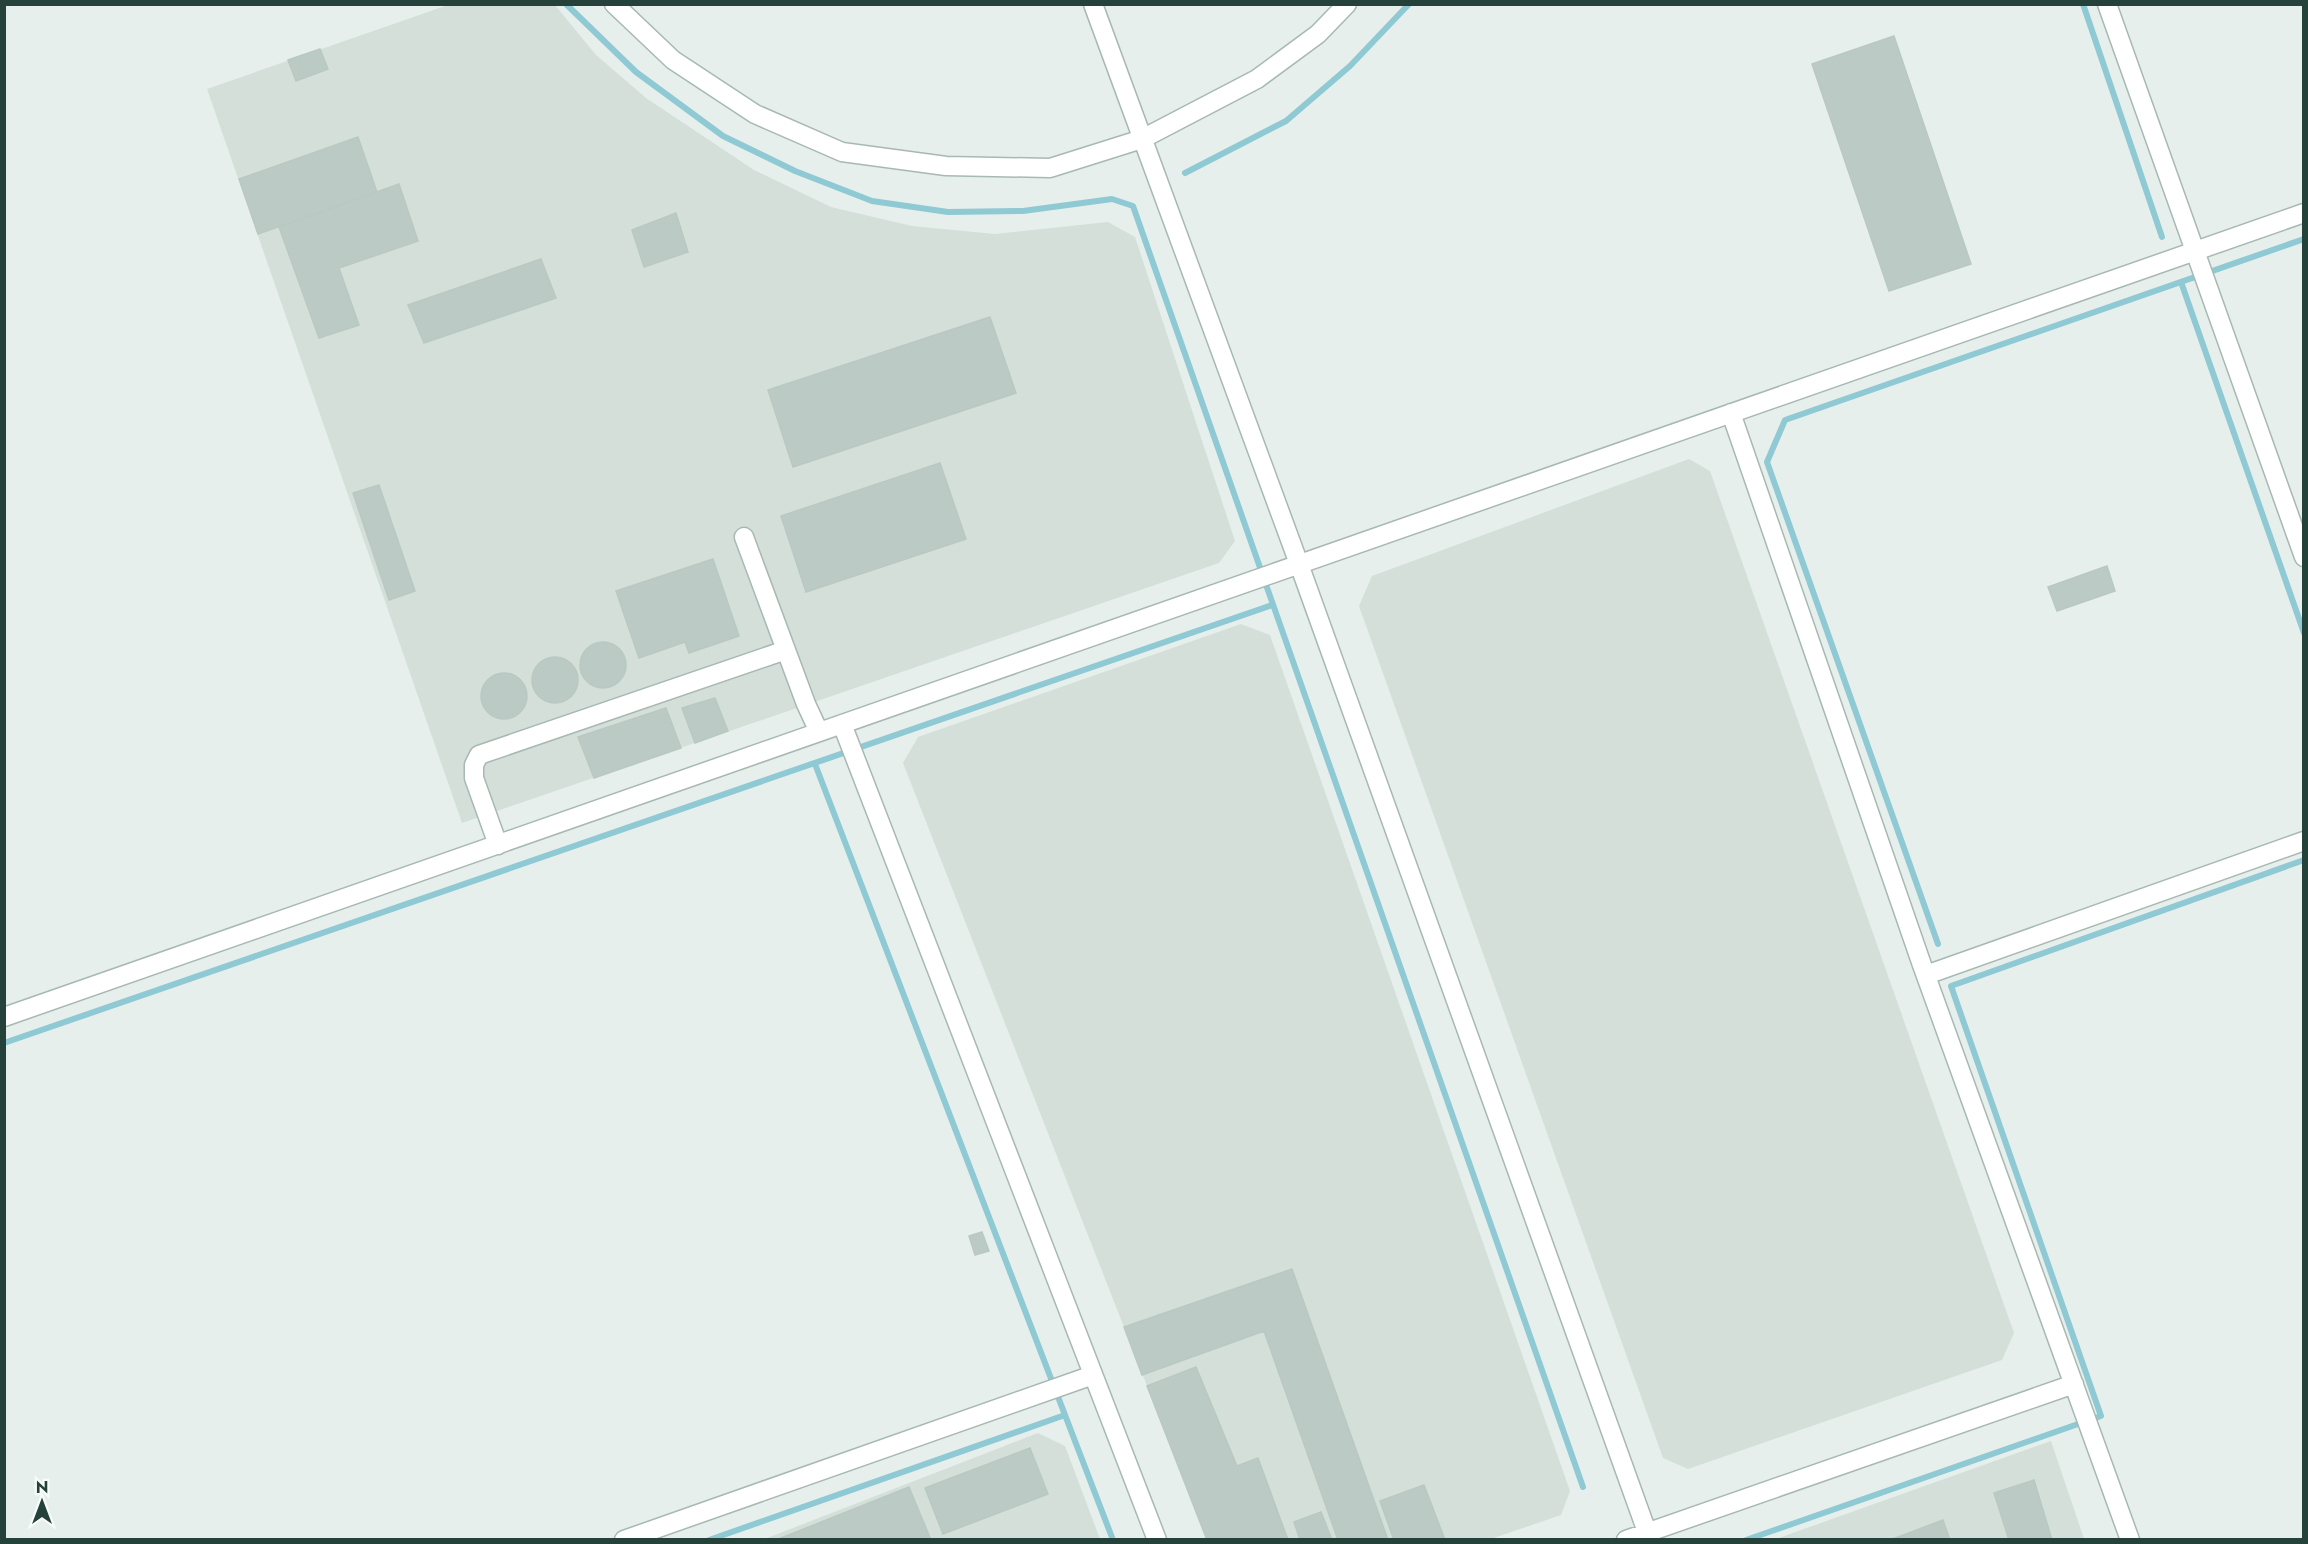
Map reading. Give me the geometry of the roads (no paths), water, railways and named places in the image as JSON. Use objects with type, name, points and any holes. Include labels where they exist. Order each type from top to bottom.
[{"type":"lane","points":[[614,4],[673,60],[755,114],[842,152],[946,166],[1050,168],[1143,139],[1257,79],[1318,34],[1347,4]]},
{"type":"lane","points":[[1093,4],[1299,564],[1647,1532]]},
{"type":"lane","points":[[2107,4],[2304,557]]},
{"type":"lane","points":[[4,1017],[2304,213]]},
{"type":"lane","points":[[1731,413],[1926,975],[2130,1539]]},
{"type":"lane","points":[[744,537],[806,705],[819,732]]},
{"type":"lane","points":[[498,845],[474,778],[474,765],[480,755],[786,650]]},
{"type":"lane","points":[[842,724],[1157,1539]]},
{"type":"lane","points":[[1926,975],[2304,841]]},
{"type":"lane","points":[[624,1539],[1093,1376]]},
{"type":"lane","points":[[1626,1539],[2074,1384]]},
{"type":"waterway","points":[[566,4],[636,72],[723,136],[795,171],[872,201],[948,212],[1023,211],[1112,199],[1133,206],[1583,1487]]},
{"type":"waterway","points":[[1185,173],[1286,121],[1350,66],[1409,4]]},
{"type":"waterway","points":[[2083,4],[2162,237]]},
{"type":"waterway","points":[[1938,944],[1767,462],[1785,420],[2304,239]]},
{"type":"waterway","points":[[2181,282],[2304,633]]},
{"type":"waterway","points":[[4,1043],[1272,605]]},
{"type":"waterway","points":[[815,764],[1113,1540]]},
{"type":"waterway","points":[[1746,1540],[2101,1416],[1951,986],[2304,860]]},
{"type":"waterway","points":[[709,1540],[1065,1415]]}]
